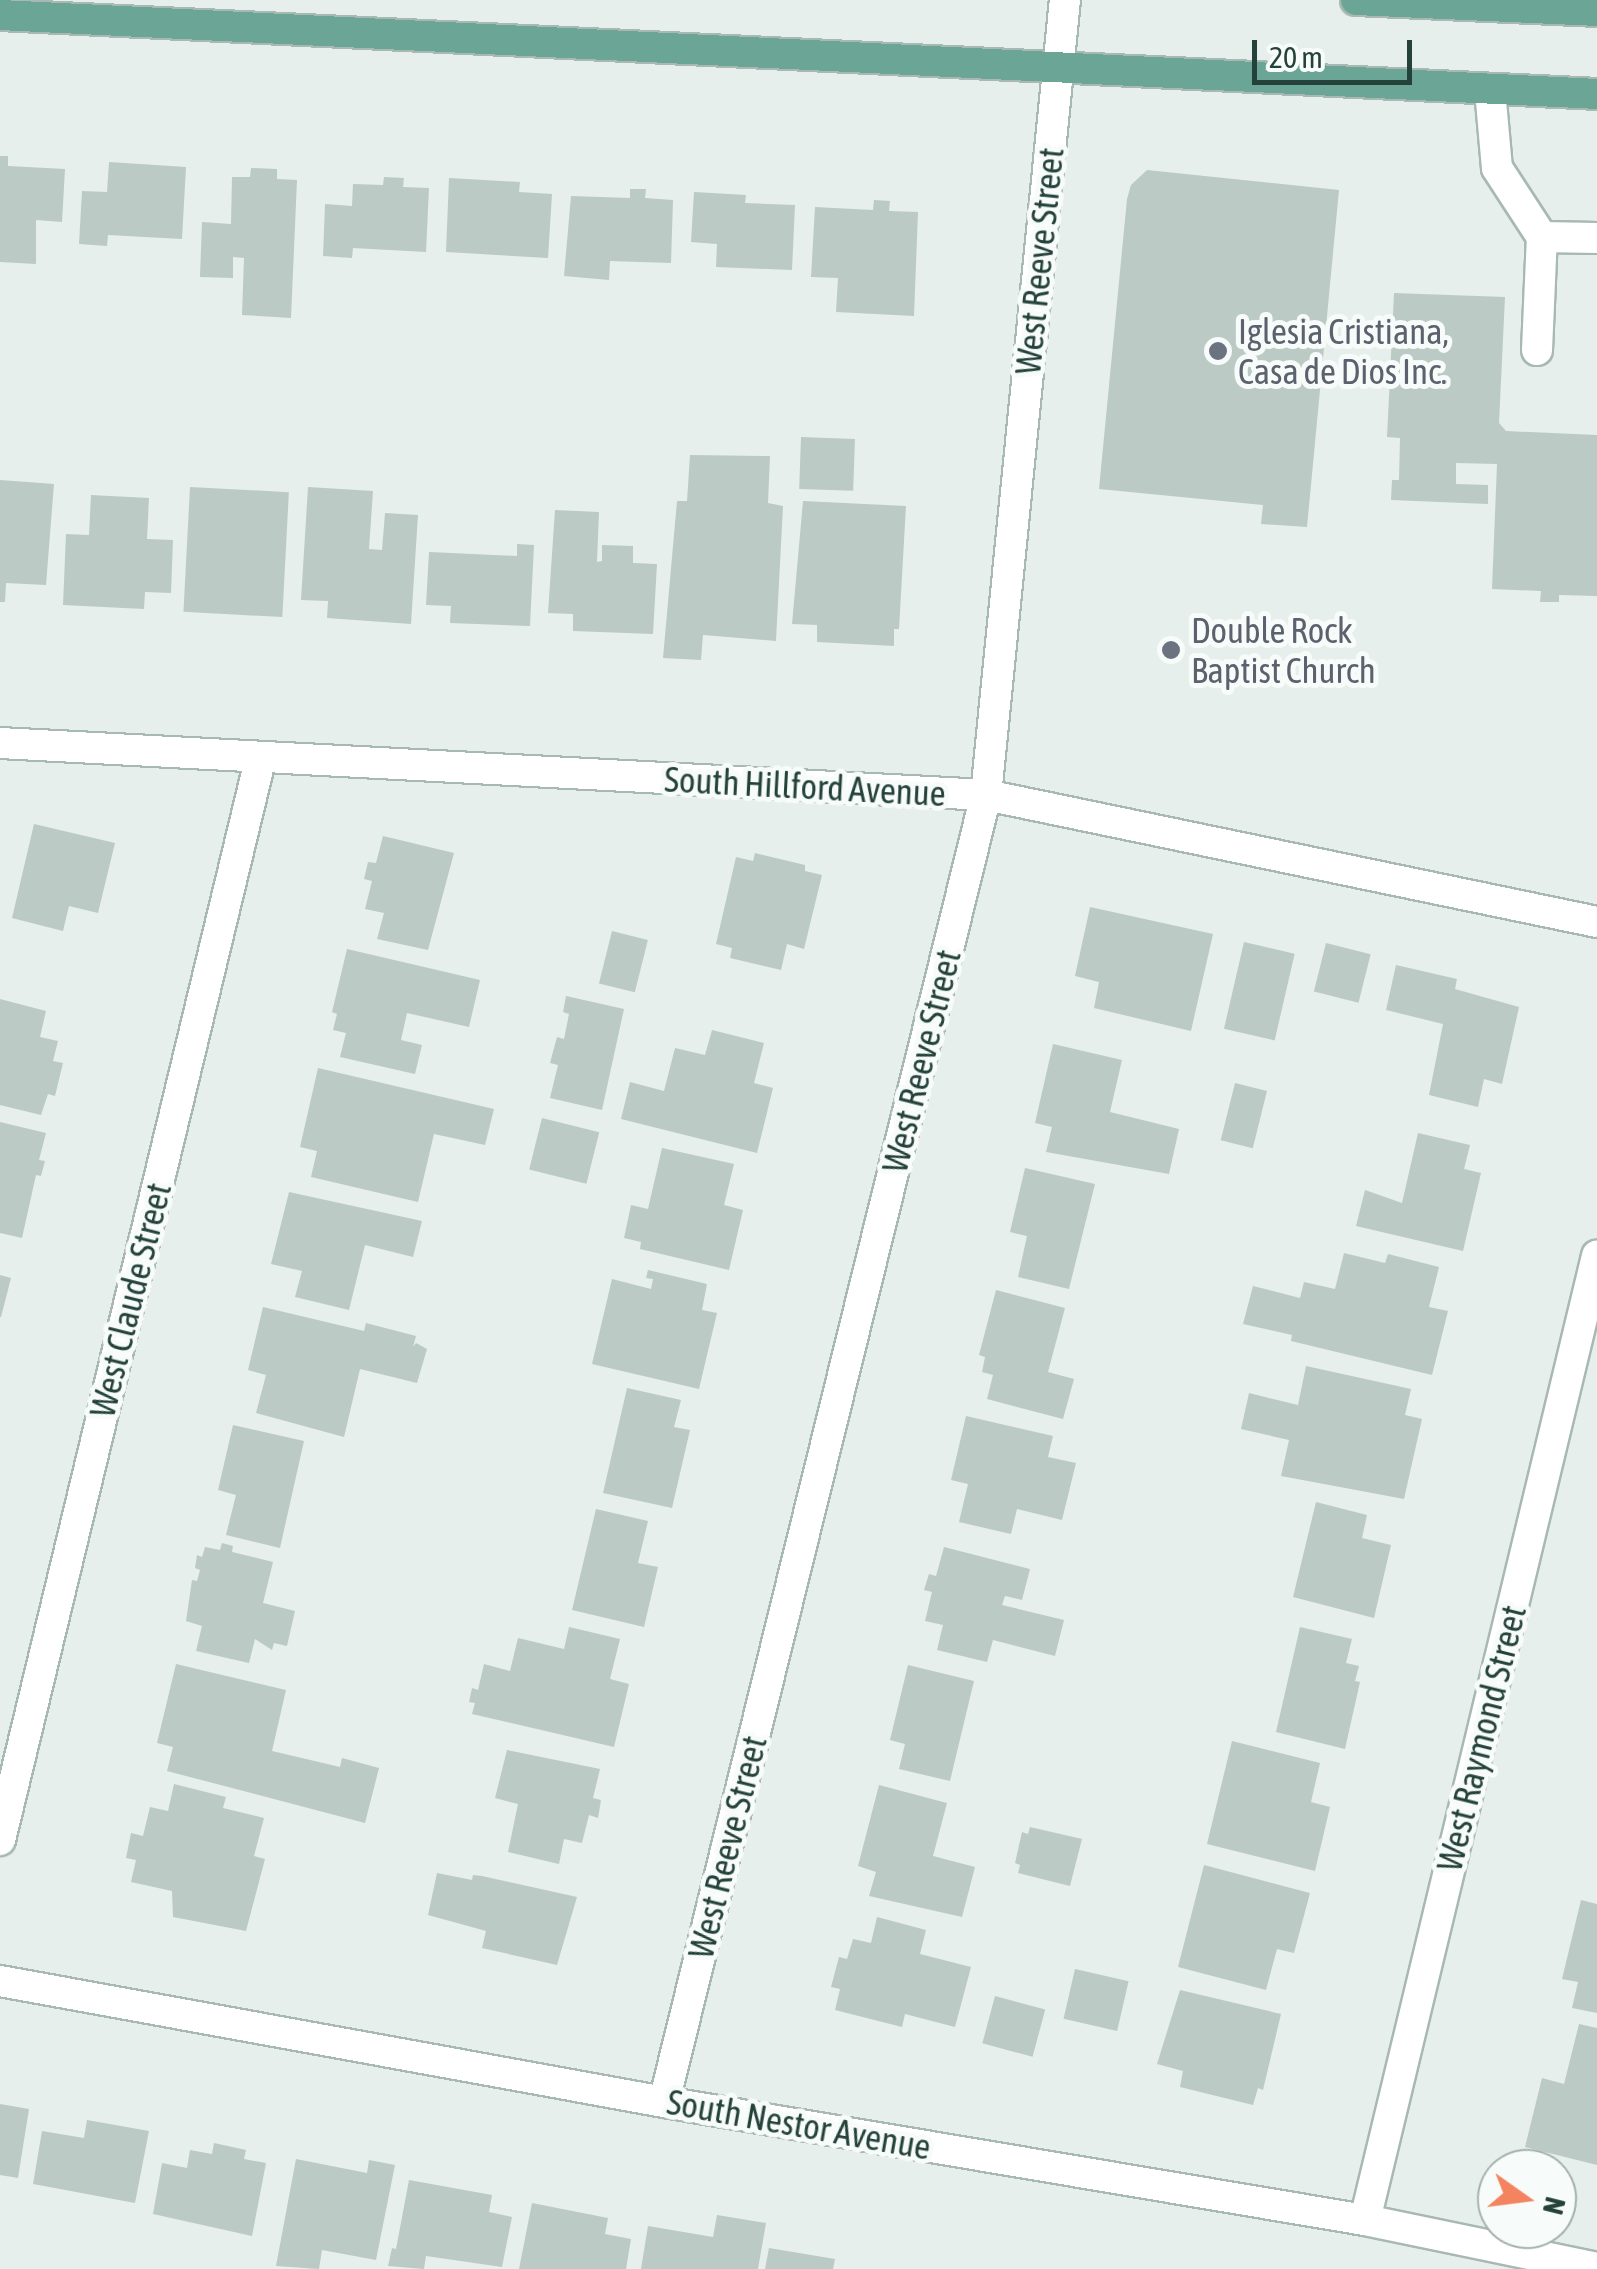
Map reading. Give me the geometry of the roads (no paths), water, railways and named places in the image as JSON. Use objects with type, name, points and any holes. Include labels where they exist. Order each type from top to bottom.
[{"type":"main road","points":[[1356,0],[1597,11]]},
{"type":"main road","points":[[0,14],[1597,94]]},
{"type":"street","name":"West Reeve Street","points":[[664,2102],[986,795],[1065,0]]},
{"type":"street","points":[[1490,90],[1497,168],[1542,237],[1537,350]]},
{"type":"street","points":[[1542,237],[1597,238]]},
{"type":"street","name":"South Hillford Avenue","points":[[0,743],[260,760],[986,795],[1597,922]]},
{"type":"street","name":"West Claude Street","points":[[0,1840],[260,760]]},
{"type":"street","name":"West Raymond Street","points":[[1365,2220],[1597,1256]]},
{"type":"street","name":"South Nestor Avenue","points":[[0,1981],[664,2102],[1365,2220],[1597,2268]]},
{"type":"place","name":"Iglesia Cristiana, Casa de Dios Inc.","points":[[1218,351]]},
{"type":"place","name":"Double Rock Baptist Church","points":[[1171,650]]}]
